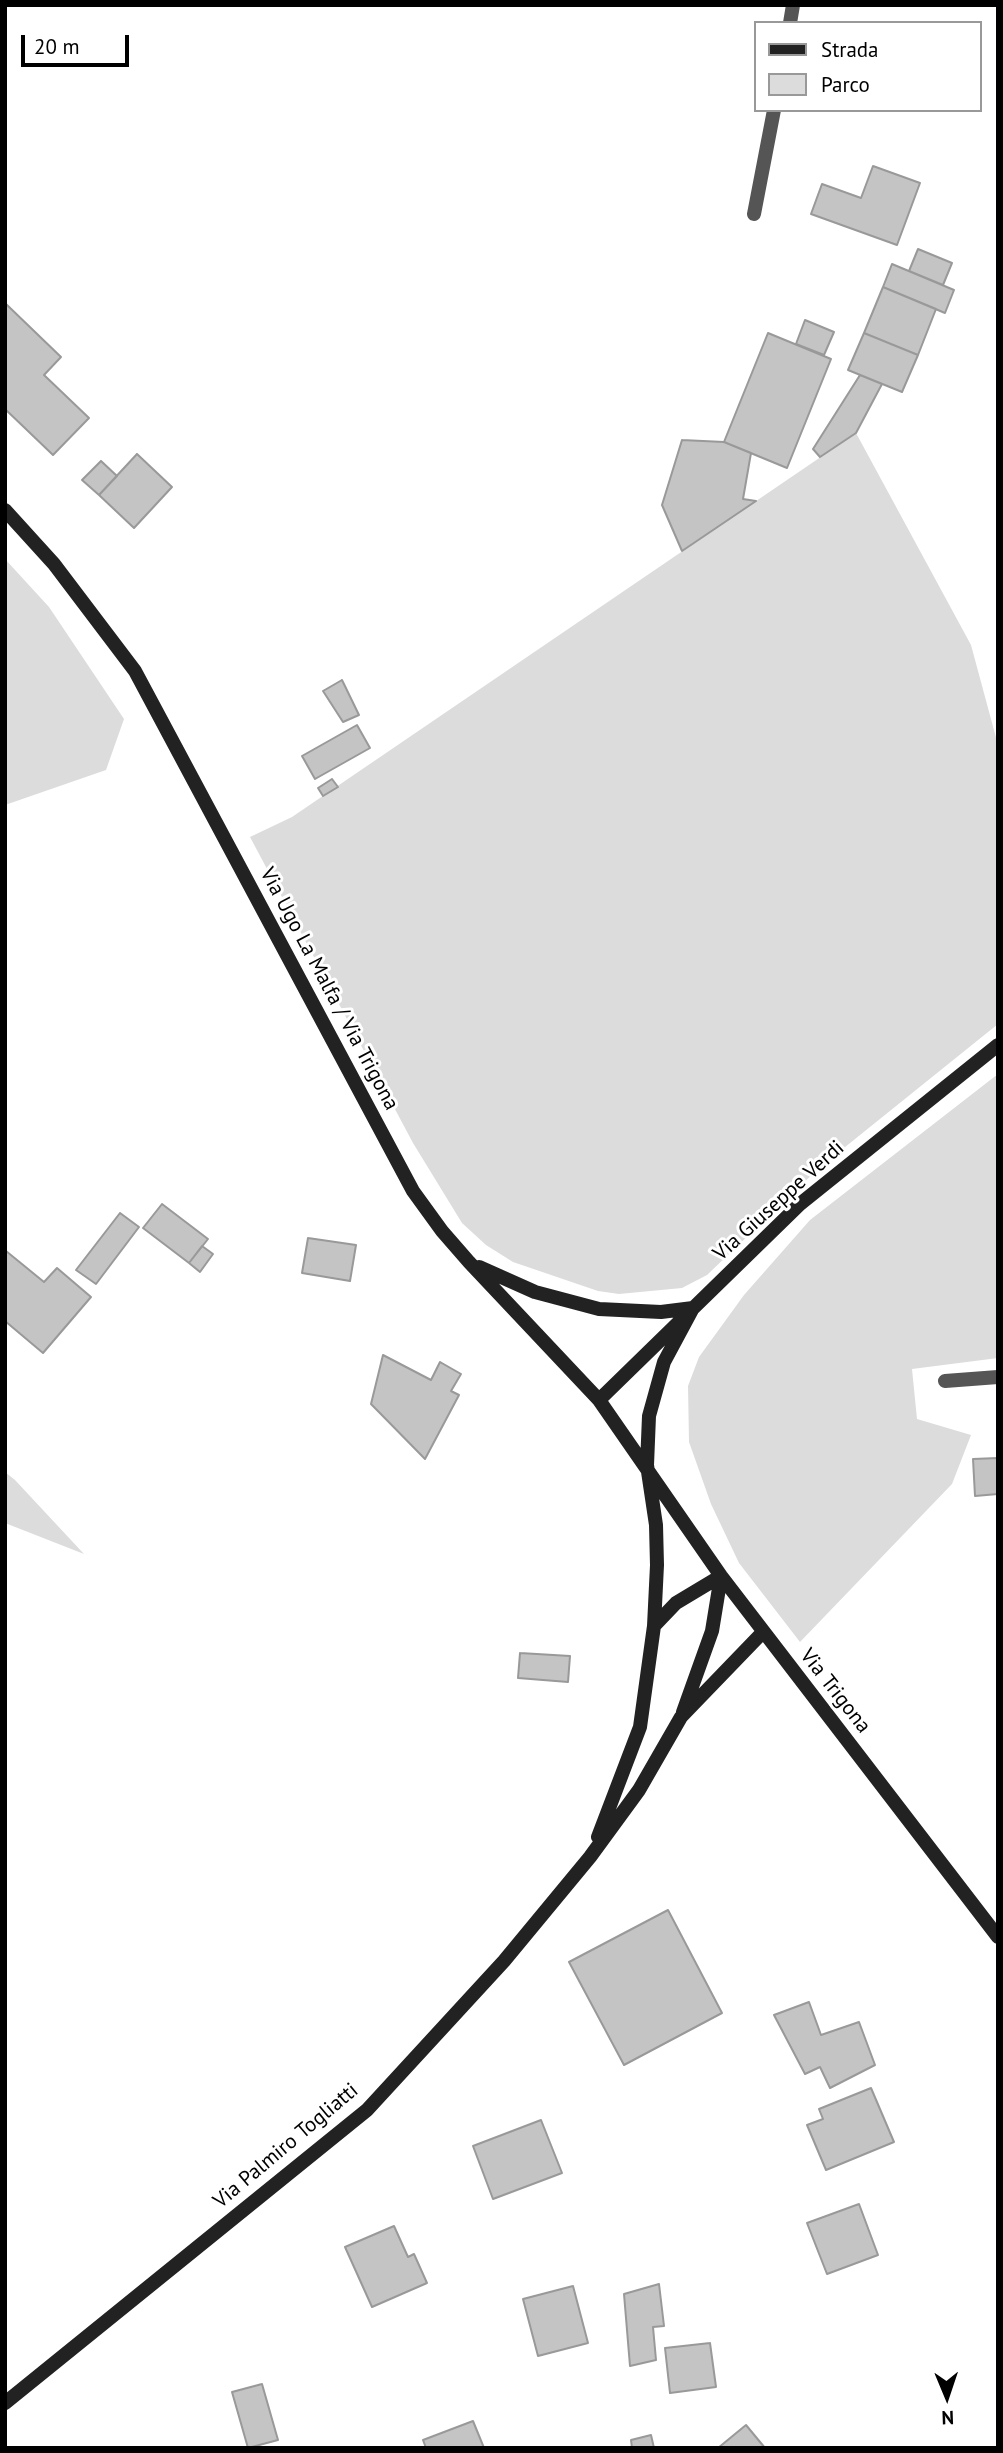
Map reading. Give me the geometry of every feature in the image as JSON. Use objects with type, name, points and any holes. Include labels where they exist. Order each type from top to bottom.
[{"type":"street","points":[[754,214],[774,112]]},
{"type":"street","name":"Via Ugo La Malfa / Via Trigona","points":[[5,510],[54,564],[135,671],[413,1191],[469,1262],[599,1400],[647,1465]]},
{"type":"street","name":"Via Giuseppe Verdi","points":[[599,1400],[800,1204],[998,1045]]},
{"type":"street","points":[[469,1262],[536,1292],[599,1309],[661,1312],[693,1308]]},
{"type":"street","points":[[590,1857],[639,1727],[654,1626],[656,1525],[647,1465],[654,1390],[664,1362],[693,1308]]},
{"type":"street","points":[[945,1381],[998,1377]]},
{"type":"street","name":"Via Trigona","points":[[647,1465],[721,1576],[998,1937]]},
{"type":"street","points":[[654,1626],[676,1603],[721,1576]]},
{"type":"street","points":[[681,1717],[712,1632],[721,1576]]},
{"type":"street","points":[[681,1717],[763,1632]]},
{"type":"street","name":"Via Palmiro Togliatti","points":[[5,2403],[367,2110],[504,1961],[590,1857],[639,1790],[681,1717]]},
{"type":"green space","points":[[856,433],[971,645],[998,745],[998,1024],[819,1168],[707,1275],[682,1288],[619,1294],[598,1291],[513,1262],[486,1245],[462,1223],[413,1143],[250,837],[292,817]]},
{"type":"green space","points":[[5,559],[49,607],[124,719],[106,770],[5,805]]},
{"type":"green space","points":[[998,1074],[998,1358],[912,1369],[917,1419],[971,1435],[952,1484],[800,1642],[739,1563],[711,1504],[689,1442],[688,1386],[699,1357],[744,1295],[810,1220]]},
{"type":"green space","points":[[5,1472],[15,1480],[84,1554],[5,1523]]},
{"type":"building","points":[[873,166],[920,183],[897,245],[811,214],[822,184],[861,198]]},
{"type":"building","points":[[918,249],[952,263],[943,285],[909,271]]},
{"type":"building","points":[[892,264],[954,290],[945,313],[883,287]]},
{"type":"building","points":[[883,287],[936,309],[918,355],[864,333]]},
{"type":"building","points":[[6,304],[61,357],[44,375],[89,418],[53,455],[5,409]]},
{"type":"building","points":[[805,320],[834,332],[824,355],[796,344]]},
{"type":"building","points":[[768,333],[831,359],[787,468],[724,442]]},
{"type":"building","points":[[864,333],[918,355],[902,392],[848,370]]},
{"type":"building","points":[[860,375],[882,384],[856,433],[820,457],[813,449]]},
{"type":"building","points":[[682,440],[724,442],[751,453],[743,499],[756,501],[682,551],[662,505]]},
{"type":"building","points":[[137,454],[172,487],[134,528],[99,495]]},
{"type":"building","points":[[101,461],[117,476],[99,495],[82,480]]},
{"type":"building","points":[[342,680],[359,715],[343,722],[323,691]]},
{"type":"building","points":[[357,725],[370,748],[315,779],[302,756]]},
{"type":"building","points":[[332,779],[338,787],[323,796],[318,788]]},
{"type":"building","points":[[162,1204],[208,1239],[189,1263],[143,1228]]},
{"type":"building","points":[[120,1213],[139,1227],[96,1284],[76,1270]]},
{"type":"building","points":[[308,1238],[356,1245],[350,1281],[302,1273]]},
{"type":"building","points":[[202,1246],[213,1254],[200,1272],[189,1263]]},
{"type":"building","points":[[6,1251],[44,1282],[57,1268],[91,1297],[43,1353],[5,1321]]},
{"type":"building","points":[[383,1355],[431,1380],[440,1362],[461,1374],[451,1391],[459,1395],[425,1459],[371,1404]]},
{"type":"building","points":[[998,1458],[998,1494],[975,1496],[973,1459]]},
{"type":"building","points":[[520,1653],[570,1656],[568,1682],[518,1678]]},
{"type":"building","points":[[668,1910],[722,2013],[624,2065],[569,1962]]},
{"type":"building","points":[[809,2002],[821,2035],[859,2022],[875,2065],[830,2088],[820,2067],[805,2074],[774,2015]]},
{"type":"building","points":[[871,2088],[894,2142],[826,2170],[807,2125],[823,2119],[819,2109]]},
{"type":"building","points":[[541,2120],[562,2173],[493,2199],[473,2146]]},
{"type":"building","points":[[859,2204],[878,2255],[827,2274],[807,2223]]},
{"type":"building","points":[[394,2226],[408,2257],[414,2254],[427,2283],[372,2307],[345,2247]]},
{"type":"building","points":[[659,2284],[664,2326],[653,2327],[656,2360],[630,2366],[624,2294]]},
{"type":"building","points":[[573,2286],[588,2343],[538,2356],[523,2299]]},
{"type":"building","points":[[710,2343],[716,2387],[670,2393],[665,2348]]},
{"type":"building","points":[[262,2384],[278,2440],[248,2448],[232,2392]]},
{"type":"building","points":[[473,2421],[484,2448],[426,2448],[423,2440]]},
{"type":"building","points":[[746,2425],[765,2448],[718,2448]]},
{"type":"building","points":[[651,2435],[654,2448],[632,2448],[631,2440]]}]
